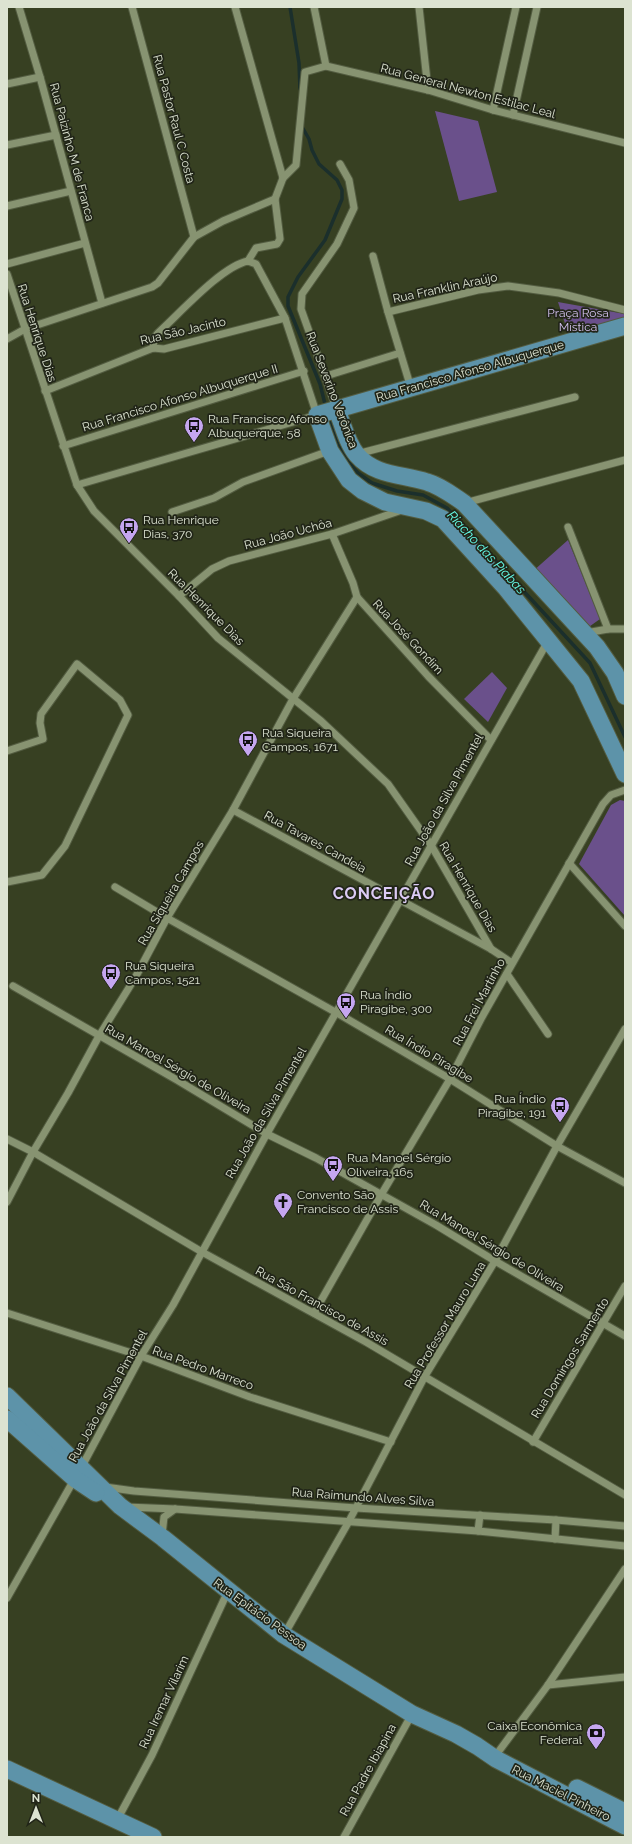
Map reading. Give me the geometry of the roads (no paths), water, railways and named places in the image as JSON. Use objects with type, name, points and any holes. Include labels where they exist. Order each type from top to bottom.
[{"type":"main road","name":"Rua Francisco Afonso Albuquerque","points":[[317,415],[624,329]]},
{"type":"main road","name":"Rua Severino Verônica","points":[[337,410],[348,440],[356,454],[373,469],[427,482],[444,489],[464,503],[597,647],[615,673],[625,696]]},
{"type":"main road","name":"Rua Severino Verônica","points":[[317,415],[330,451],[349,480],[363,491],[385,502],[426,511],[443,519],[497,578],[581,681],[625,774]]},
{"type":"main road","points":[[7,1396],[99,1496],[120,1506]]},
{"type":"main road","points":[[7,1419],[78,1473]]},
{"type":"main road","name":"Rua Epitácio Pessoa","points":[[78,1473],[100,1486],[120,1506],[163,1538],[284,1634],[412,1714],[498,1755]]},
{"type":"main road","points":[[498,1755],[625,1812]]},
{"type":"main road","name":"Rua Maciel Pinheiro","points":[[498,1755],[625,1826]]},
{"type":"main road","points":[[7,1769],[153,1837]]},
{"type":"street","name":"Rua Paizinho M de Franca","points":[[18,7],[40,77],[102,304]]},
{"type":"street","name":"Rua Pastor Raul C Costa","points":[[132,7],[194,237]]},
{"type":"street","points":[[153,348],[154,338],[159,332],[220,276],[240,263],[248,261],[256,248],[277,244],[280,239],[275,199],[283,178],[235,7]]},
{"type":"street","points":[[314,7],[326,66]]},
{"type":"street","points":[[419,7],[428,90]]},
{"type":"street","points":[[493,110],[516,7]]},
{"type":"street","points":[[513,114],[537,7]]},
{"type":"street","name":"Rua General Newton Estilac Leal","points":[[283,178],[296,165],[305,72],[326,66],[428,90],[493,110],[625,142]]},
{"type":"street","points":[[7,84],[40,77]]},
{"type":"street","points":[[7,145],[56,135]]},
{"type":"street","name":"Rua Severino Verônica","points":[[337,410],[301,309],[300,299],[304,290],[337,244],[354,208],[349,180],[340,164]]},
{"type":"street","points":[[7,206],[71,191]]},
{"type":"street","points":[[7,339],[25,329],[152,287],[158,283],[194,237],[223,221],[275,199]]},
{"type":"street","points":[[7,264],[85,243]]},
{"type":"street","points":[[373,256],[411,388]]},
{"type":"street","name":"Rua Severino Verônica","points":[[248,261],[256,264],[285,318],[304,371],[317,415]]},
{"type":"street","name":"Rua Henrique Dias","points":[[7,274],[44,391],[77,485],[94,511],[179,596],[218,638],[293,700],[321,721],[388,784],[431,845],[491,949]]},
{"type":"street","name":"Rua Franklin Araújo","points":[[388,312],[478,290],[508,286],[559,292],[625,310]]},
{"type":"street","name":"Rua São Jacinto","points":[[44,391],[153,348],[164,349],[285,318]]},
{"type":"street","points":[[326,376],[400,353]]},
{"type":"street","name":"Rua Francisco Afonso Albuquerque II","points":[[63,446],[304,371]]},
{"type":"street","points":[[356,454],[575,397]]},
{"type":"street","points":[[77,485],[317,415]]},
{"type":"street","points":[[172,512],[214,498],[243,482],[330,451]]},
{"type":"street","points":[[464,503],[625,460]]},
{"type":"street","name":"Rua João Uchôa","points":[[179,596],[212,569],[229,561],[332,534],[411,507]]},
{"type":"street","points":[[568,527],[608,629]]},
{"type":"street","name":"Rua José Gondim","points":[[332,534],[353,583],[357,597],[428,676],[491,740]]},
{"type":"street","name":"Rua Siqueira Campos","points":[[7,1202],[33,1152],[68,1093],[99,1036],[135,978],[167,918],[233,810],[293,700],[357,597]]},
{"type":"street","points":[[585,634],[608,629],[625,628]]},
{"type":"street","name":"Rua João da Silva Pimentel","points":[[7,1598],[78,1473],[141,1356],[173,1305],[267,1134],[548,640]]},
{"type":"street","points":[[7,751],[43,739],[40,724],[41,714],[77,664],[120,700],[128,715],[65,846],[42,875],[7,882]]},
{"type":"street","name":"Rua Frei Martinho","points":[[314,1313],[381,1195],[450,1079],[482,1016],[603,804],[611,796],[625,790]]},
{"type":"street","name":"Rua Tavares Candeia","points":[[233,810],[491,949],[512,963]]},
{"type":"street","points":[[569,863],[625,926]]},
{"type":"street","name":"Rua Índio Piragibe","points":[[115,887],[167,918],[337,1013],[450,1079],[557,1146],[625,1183]]},
{"type":"street","points":[[507,974],[548,1034]]},
{"type":"street","name":"Rua Manoel Sérgio de Oliveira","points":[[13,986],[177,1080],[267,1134],[316,1158],[436,1224],[496,1261],[625,1336]]},
{"type":"street","name":"Rua Professor Mauro Luna","points":[[348,1523],[426,1376],[496,1261],[557,1146],[625,1030]]},
{"type":"street","name":"Rua São Francisco de Assis","points":[[7,1139],[33,1152],[202,1252],[426,1376],[533,1442],[625,1495]]},
{"type":"street","name":"Rua Domingos Sarmento","points":[[533,1442],[625,1286]]},
{"type":"street","name":"Rua Pedro Marreco","points":[[7,1313],[141,1356],[250,1397],[391,1442]]},
{"type":"street","name":"Rua Raimundo Alves Silva","points":[[100,1486],[134,1491],[356,1508],[556,1520],[625,1526]]},
{"type":"street","points":[[120,1506],[478,1531],[625,1546]]},
{"type":"street","points":[[163,1538],[162,1529],[164,1517],[175,1509]]},
{"type":"street","points":[[478,1531],[480,1515]]},
{"type":"street","points":[[554,1539],[556,1520]]},
{"type":"street","points":[[284,1634],[348,1523]]},
{"type":"street","points":[[498,1755],[548,1685],[625,1569]]},
{"type":"street","name":"Rua Iremar Vilarim","points":[[117,1820],[152,1754],[228,1591]]},
{"type":"street","points":[[548,1685],[625,1677]]},
{"type":"street","name":"Rua Padre Ibiapina","points":[[344,1837],[412,1714]]},
{"type":"waterway","points":[[290,7],[299,63],[300,89]]},
{"type":"waterway","name":"Riacho das Piabas","points":[[301,125],[309,139],[312,150],[319,164],[337,180],[342,190],[342,199],[325,240],[298,277],[288,297],[288,306],[320,384],[326,408]]},
{"type":"waterway","name":"Riacho das Piabas","points":[[328,416],[338,445],[348,462],[358,473],[372,483],[397,491],[423,495],[447,508],[590,663],[625,737]]},
{"type":"place","name":"Rua Francisco Afonso Albuquerque, 58","points":[[194,443]]},
{"type":"place","name":"Rua Henrique Dias, 370","points":[[129,544]]},
{"type":"place","name":"Rua Siqueira Campos, 1671","points":[[248,757]]},
{"type":"place","name":"Rua Siqueira Campos, 1521","points":[[111,990]]},
{"type":"place","name":"Rua Índio Piragibe, 300","points":[[346,1019]]},
{"type":"place","name":"Rua Índio Piragibe, 191","points":[[560,1123]]},
{"type":"place","name":"Rua Manoel Sérgio Oliveira, 165","points":[[333,1182]]},
{"type":"place","name":"Convento São Francisco de Assis","points":[[283,1219]]},
{"type":"place","name":"Caixa Econômica Federal","points":[[596,1750]]},
{"type":"district","name":"CONCEIÇÃO","points":[[384,893]]},
{"type":"park label","name":"Praça Rosa Mística","points":[[578,320]]}]
